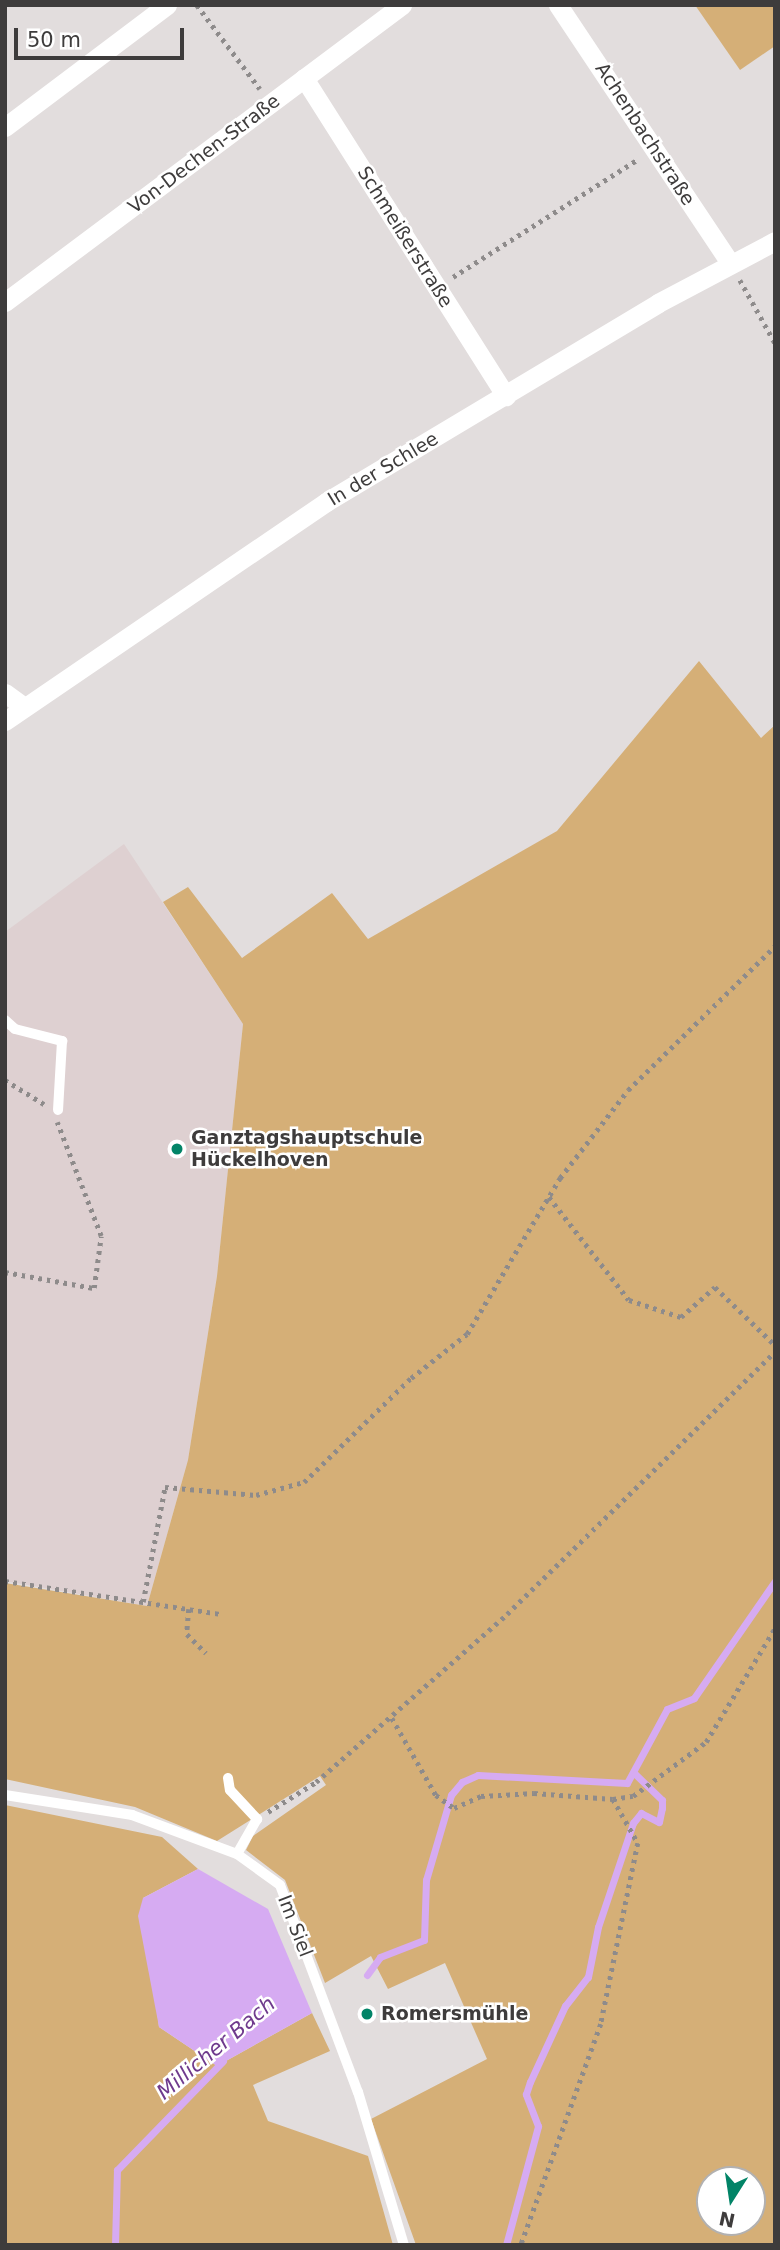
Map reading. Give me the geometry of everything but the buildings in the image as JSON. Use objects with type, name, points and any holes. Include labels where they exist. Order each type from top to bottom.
[{"type":"street","points":[[5,127],[167,5]]},
{"type":"street","name":"Von-Dechen-Straße","points":[[5,302],[402,5]]},
{"type":"street","name":"Achenbachstraße","points":[[558,5],[731,264]]},
{"type":"street","name":"Schmeißerstraße","points":[[304,78],[506,396]]},
{"type":"street","name":"In der Schlee","points":[[5,721],[23,706],[326,502],[731,264],[775,241]]},
{"type":"street","points":[[5,693],[23,706]]},
{"type":"lane","points":[[5,1020],[15,1029],[62,1041],[58,1115]]},
{"type":"lane","points":[[228,1778],[230,1790],[257,1819],[237,1854]]},
{"type":"lane","name":"Im Siel","points":[[5,1795],[132,1815],[237,1854],[280,1885],[358,2092],[404,2245]]},
{"type":"path","points":[[197,5],[271,104]]},
{"type":"path","points":[[437,287],[654,149]]},
{"type":"path","points":[[731,264],[775,343]]},
{"type":"path","points":[[143,1602],[165,1487],[256,1494],[304,1482],[411,1378],[467,1334],[549,1197],[628,1090],[775,946]]},
{"type":"path","points":[[5,1080],[38,1101]]},
{"type":"path","points":[[5,1272],[94,1288],[101,1236],[58,1115]]},
{"type":"path","points":[[549,1197],[629,1300],[681,1317],[715,1287],[775,1345]]},
{"type":"path","points":[[257,1819],[316,1782],[392,1718],[775,1353]]},
{"type":"path","points":[[5,1581],[221,1614]]},
{"type":"path","points":[[189,1609],[187,1634],[206,1653]]},
{"type":"path","points":[[392,1718],[436,1795],[454,1808],[508,1794],[613,1802],[633,1796],[655,1777],[706,1742],[775,1628]]},
{"type":"path","points":[[520,2245],[601,2024],[638,1843],[613,1802]]},
{"type":"shaded area","points":[[695,5],[775,5],[775,46],[740,70]]},
{"type":"shaded area","points":[[699,661],[761,738],[775,725],[775,2245],[416,2245],[371,2119],[487,2059],[445,1963],[388,1989],[371,1956],[325,1983],[285,1880],[246,1850],[253,1836],[326,1785],[320,1776],[217,1841],[135,1807],[5,1779],[5,1583],[147,1606],[188,1460],[217,1276],[243,1024],[163,902],[188,887],[242,958],[332,893],[368,939],[557,831]]},
{"type":"shaded area","points":[[124,844],[243,1024],[217,1276],[188,1460],[147,1606],[5,1581],[5,932]]},
{"type":"shaded area","points":[[5,1805],[162,1837],[198,1869],[143,1898],[159,2027],[217,2066],[312,2013],[330,2051],[253,2085],[268,2121],[368,2156],[393,2245],[5,2245]]},
{"type":"water","points":[[198,1869],[268,1909],[312,2013],[217,2066],[159,2027],[138,1916],[143,1898]]},
{"type":"waterway","name":"Millicher Bach","points":[[367,1975],[380,1957],[424,1940],[426,1880],[451,1795],[462,1782],[478,1775],[627,1783],[667,1709],[694,1698],[775,1581]]},
{"type":"waterway","name":"Millicher Bach","points":[[506,2245],[538,2126],[526,2094],[530,2082],[565,2006],[588,1977],[598,1927],[633,1823],[641,1813],[659,1822],[662,1800],[635,1774]]},
{"type":"waterway","name":"Millicher Bach","points":[[115,2245],[117,2170],[223,2061]]},
{"type":"place","name":"Ganztagshauptschule Hückelhoven","points":[[177,1149]]},
{"type":"place","name":"Romersmühle","points":[[367,2014]]}]
